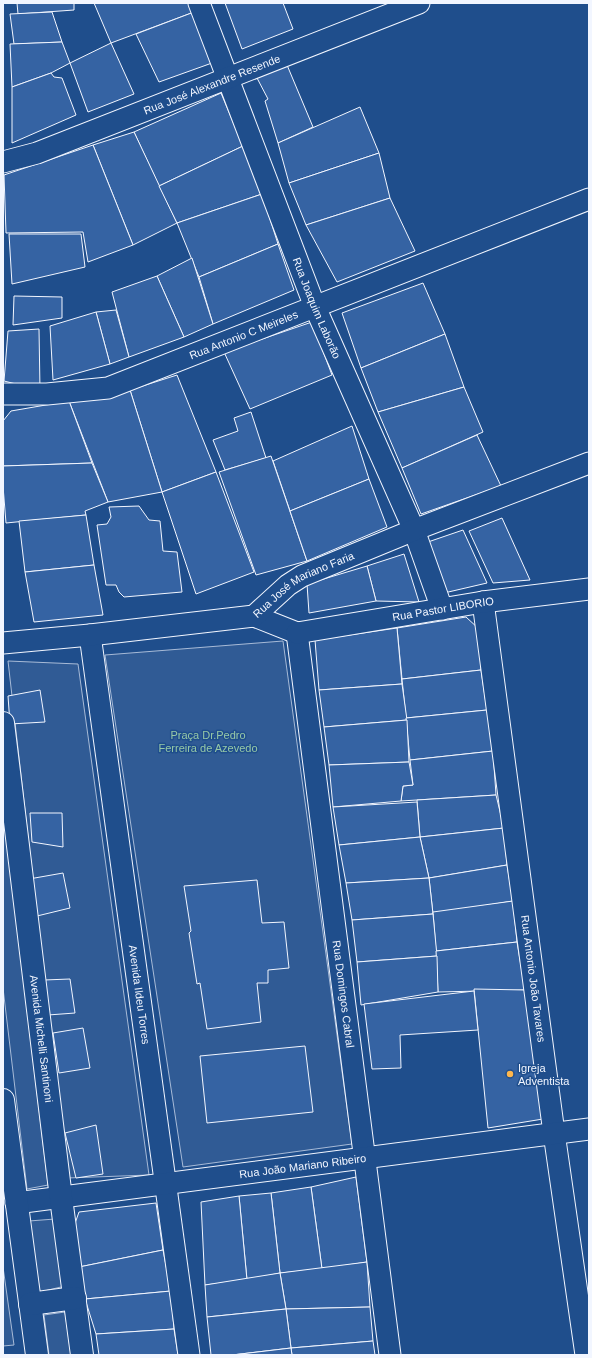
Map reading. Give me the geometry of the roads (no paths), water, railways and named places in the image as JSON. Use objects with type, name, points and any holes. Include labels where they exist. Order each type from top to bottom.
[{"type":"street","name":"Rua Joaquim Laborão","points":[[199,3],[315,307],[414,530],[442,609]]},
{"type":"street","name":"Rua José Alexandre Resende","points":[[3,162],[38,154],[419,3]]},
{"type":"street","name":"Rua Antonio C Meireles","points":[[3,394],[47,394],[108,388],[589,199]]},
{"type":"street","name":"Rua José Mariano Faria","points":[[3,643],[90,635],[254,616],[288,585],[302,576],[414,530],[589,463]]},
{"type":"street","name":"Rua Pastor LIBORIO","points":[[297,633],[483,602],[589,589]]},
{"type":"street","name":"Rua Antonio João Tavares","points":[[483,602],[554,1133],[586,1355]]},
{"type":"street","points":[[254,616],[297,633]]},
{"type":"street","name":"Rua Domingos Cabral","points":[[297,633],[390,1355]]},
{"type":"street","name":"Avenida Ildeu Torres","points":[[90,635],[190,1355]]},
{"type":"street","name":"Avenida Michelli Santinoni","points":[[3,723],[61,1198],[82,1355]]},
{"type":"street","points":[[3,1100],[37,1355]]},
{"type":"street","name":"Rua João Mariano Ribeiro","points":[[16,1203],[589,1129]]},
{"type":"street","points":[[30,1304],[75,1298]]},
{"type":"place","name":"Igreja Adventista","points":[[510,1074]]},
{"type":"park label","name":"Praça Dr.Pedro Ferreira de Azevedo","points":[[208,741]]}]
